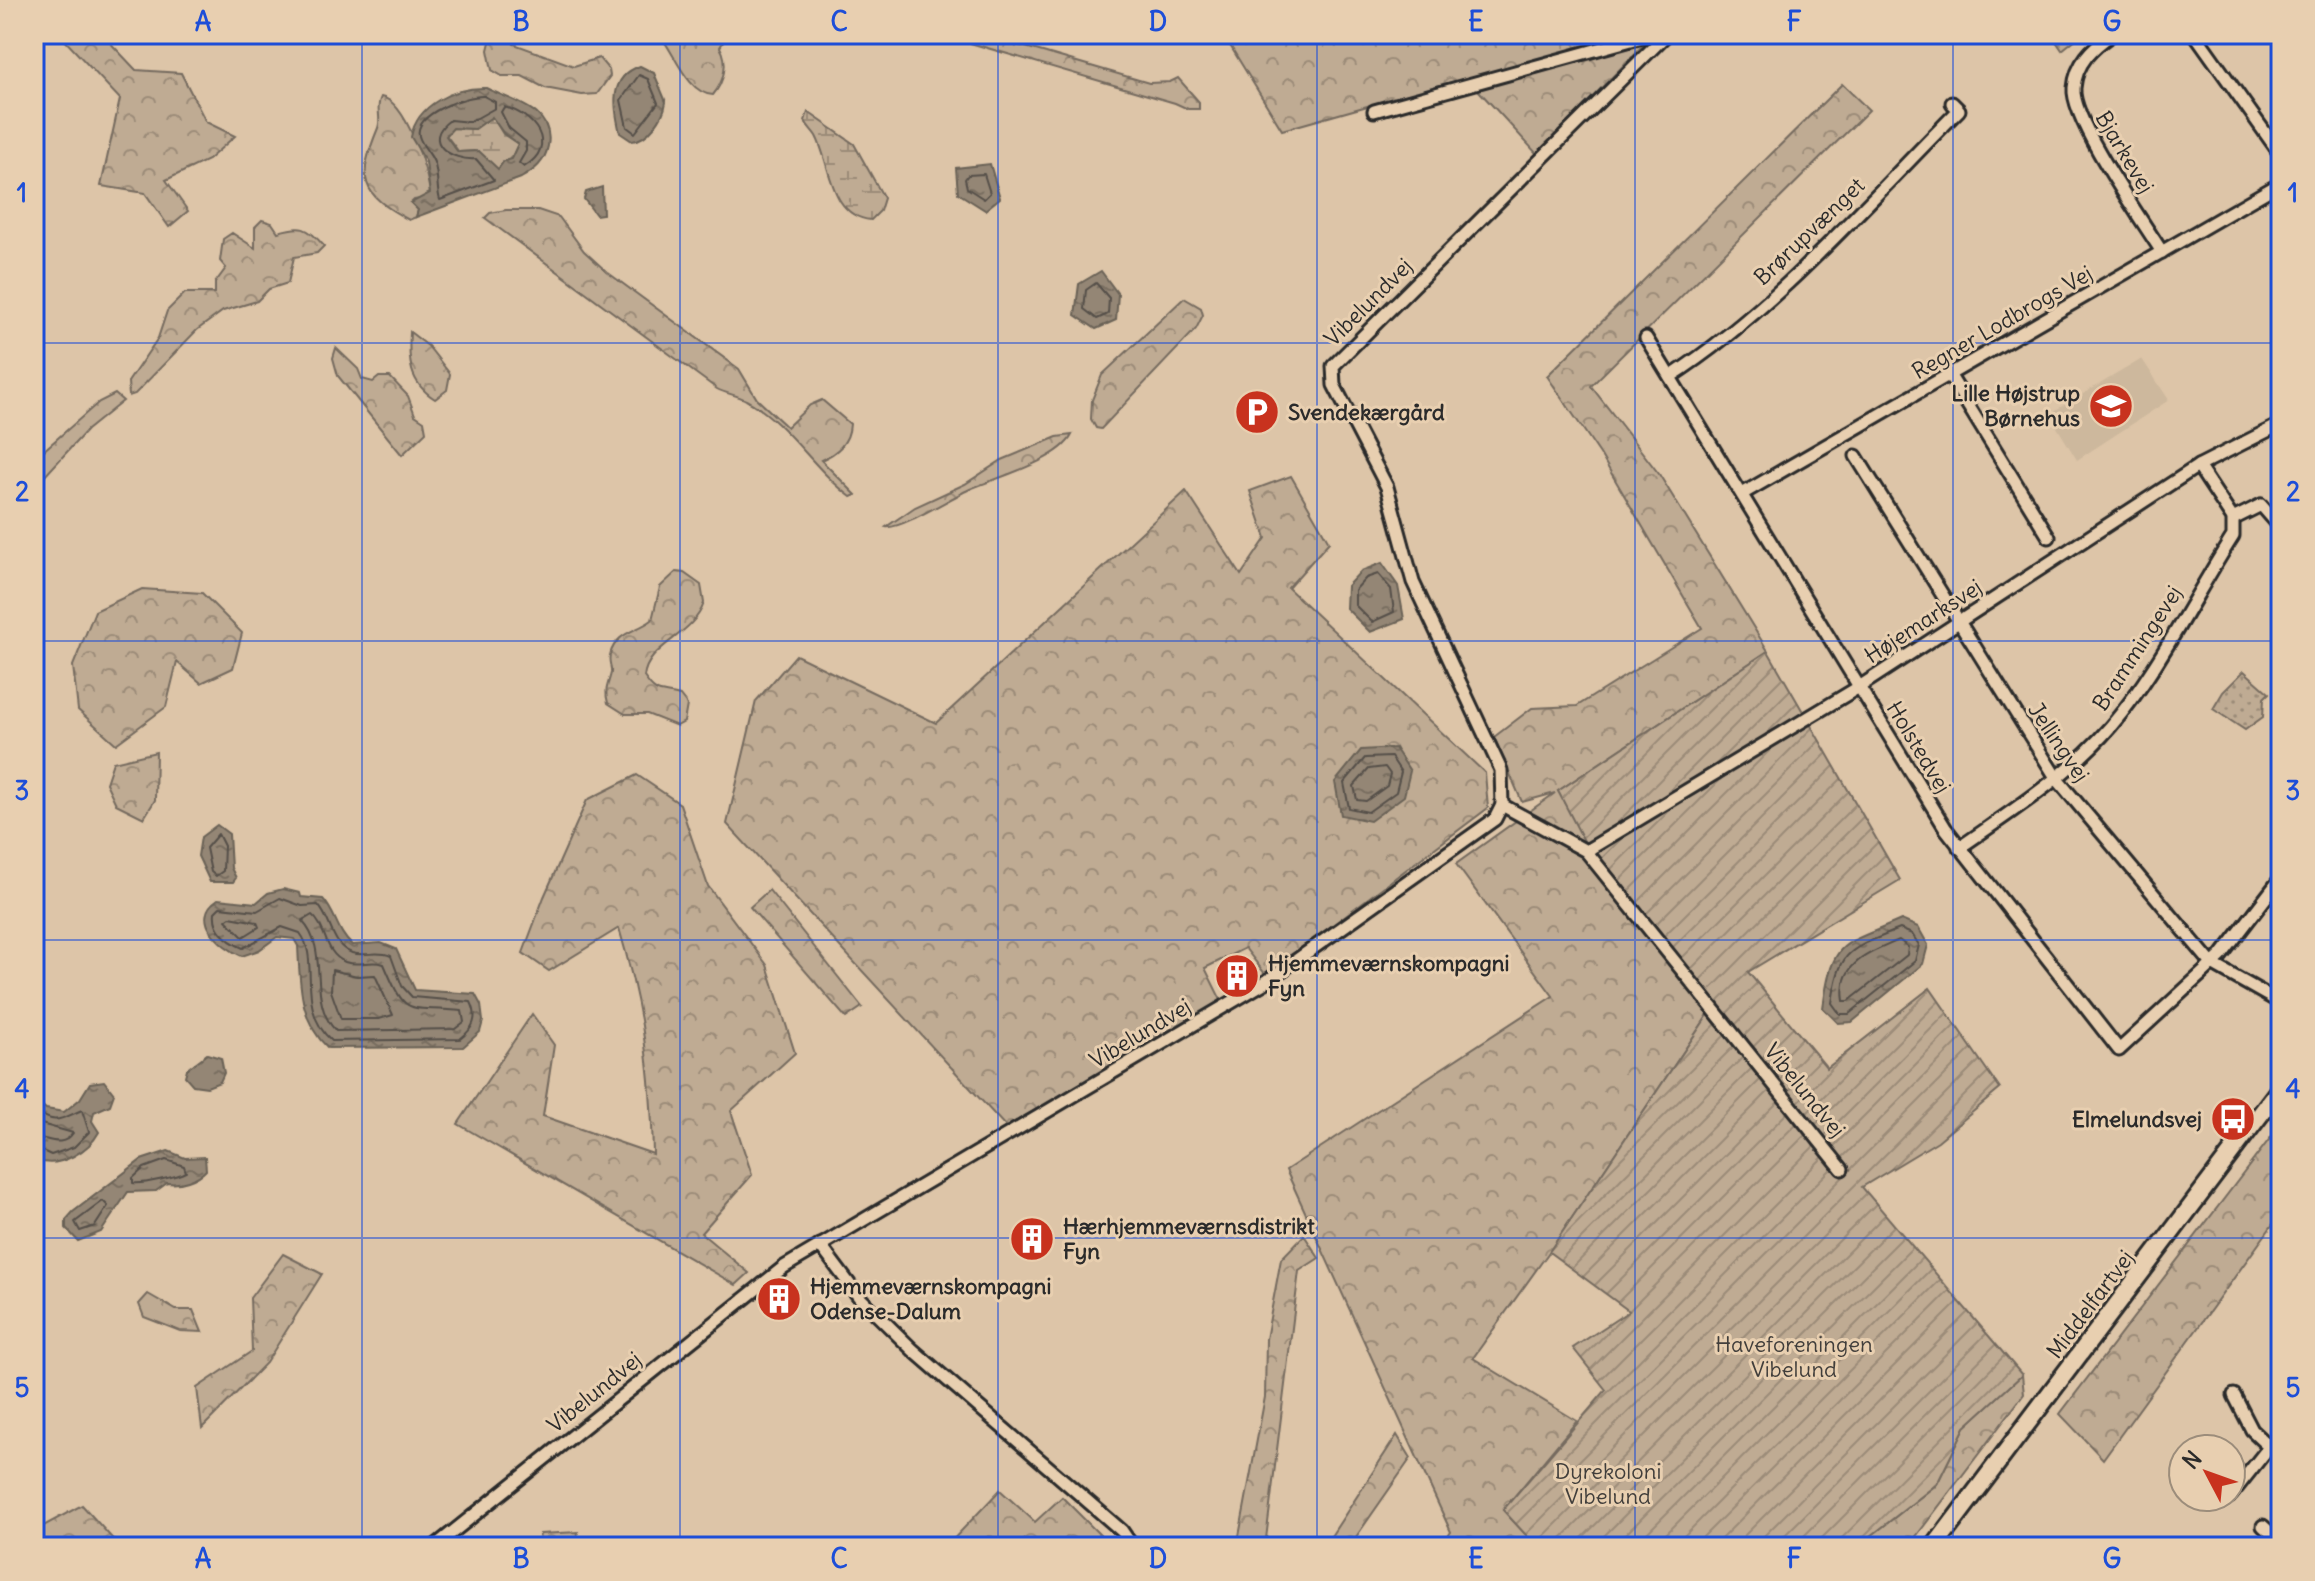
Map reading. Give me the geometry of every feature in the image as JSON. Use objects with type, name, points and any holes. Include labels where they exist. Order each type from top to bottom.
[{"type":"main road","name":"Middelfartvej","points":[[1934,1547],[2281,1087]]},
{"type":"street","points":[[1374,111],[1653,34]]},
{"type":"street","name":"Vibelundvej","points":[[434,1547],[735,1304],[820,1245],[870,1219],[1275,975],[1481,833],[1495,819],[1502,805],[1501,770],[1413,582],[1387,487],[1334,385],[1333,366],[1667,34]]},
{"type":"street","name":"Bjarkevej","points":[[2112,34],[2085,56],[2078,70],[2075,104],[2162,252]]},
{"type":"street","points":[[2195,34],[2281,155]]},
{"type":"street","name":"Brørupvænget","points":[[1670,377],[1722,340],[1771,297],[1959,110],[1952,103]]},
{"type":"street","name":"Regner Lodbrogs Vej","points":[[1742,494],[2281,183]]},
{"type":"street","name":"Holstedvej","points":[[1646,338],[1959,848],[2119,1050],[2212,964]]},
{"type":"street","points":[[1950,376],[2049,537]]},
{"type":"street","name":"Højemarksvej","points":[[1586,851],[1859,687],[2198,466],[2281,424]]},
{"type":"street","name":"Jellingvej","points":[[1856,456],[2057,779],[2212,964],[2281,1003]]},
{"type":"street","points":[[2198,466],[2233,519],[2261,505],[2281,528]]},
{"type":"street","name":"Brammingevej","points":[[1959,848],[2057,779],[2111,727],[2138,690],[2233,536],[2233,519]]},
{"type":"street","name":"Vibelundvej","points":[[1502,805],[1586,851],[1842,1169]]},
{"type":"street","points":[[2212,964],[2281,878]]},
{"type":"street","points":[[820,1245],[872,1311],[1122,1531],[1133,1547]]},
{"type":"street","points":[[2234,1395],[2252,1430],[2269,1446]]},
{"type":"street","points":[[2247,1474],[2281,1432]]},
{"type":"street","points":[[2263,1526],[2281,1542]]},
{"type":"shaded area","name":"Lille Højstrup Børnehus","points":[[2142,359],[2169,400],[2077,460],[2049,414]]},
{"type":"green space","points":[[59,34],[102,34],[136,70],[181,73],[206,122],[235,136],[208,160],[166,180],[188,211],[169,227],[145,193],[101,186],[120,99]]},
{"type":"green space","points":[[492,34],[508,34],[514,44],[574,66],[599,58],[610,76],[597,94],[582,95],[545,88],[522,76],[502,76],[492,70],[488,50]]},
{"type":"green space","points":[[659,34],[728,34],[720,47],[724,72],[713,95],[704,93],[688,80]]},
{"type":"green space","points":[[952,34],[981,34],[1149,83],[1170,82],[1178,78],[1199,102],[1199,109],[1188,109],[960,40]]},
{"type":"green space","points":[[1223,34],[1654,34],[1537,154],[1467,78],[1282,130]]},
{"type":"green space","points":[[2051,34],[2082,34],[2062,50]]},
{"type":"green space","points":[[1842,84],[1869,110],[1591,386],[1659,474],[1768,651],[1558,791],[1712,1009],[1549,1252],[1473,1358],[1577,1421],[1503,1510],[1537,1547],[1440,1547],[1451,1532],[1286,1170],[1553,996],[1456,864],[1555,793],[1522,802],[1494,737],[1532,708],[1577,706],[1702,628],[1600,454],[1547,376]]},
{"type":"green space","points":[[381,97],[390,101],[407,123],[428,183],[430,194],[411,203],[418,210],[416,217],[409,220],[381,202],[367,183],[367,160],[379,124]]},
{"type":"green space","points":[[808,112],[854,144],[884,198],[880,211],[871,220],[857,216],[839,199],[821,147],[805,121]]},
{"type":"green space","points":[[492,116],[503,134],[518,144],[511,159],[504,161],[498,170],[474,151],[459,152],[446,135],[453,128],[475,129]]},
{"type":"green space","points":[[538,210],[559,217],[584,251],[607,272],[739,369],[757,399],[787,427],[810,405],[822,400],[850,424],[841,446],[821,460],[856,495],[851,497],[837,486],[788,433],[761,410],[743,398],[717,389],[485,218],[490,213]]},
{"type":"green space","points":[[262,220],[272,223],[278,232],[303,229],[313,234],[324,246],[317,253],[294,257],[288,283],[269,289],[257,301],[223,311],[197,330],[135,394],[129,396],[128,382],[158,338],[167,311],[185,293],[215,293],[215,283],[226,268],[220,261],[223,239],[232,233],[255,248],[255,227]]},
{"type":"green space","points":[[1184,298],[1201,308],[1203,315],[1196,329],[1101,429],[1096,428],[1091,419],[1092,400],[1102,375]]},
{"type":"green space","points":[[410,332],[428,346],[450,374],[447,390],[435,399],[420,386],[412,370]]},
{"type":"green space","points":[[336,348],[358,369],[362,379],[373,382],[379,377],[390,377],[408,396],[415,415],[424,421],[426,432],[402,455],[338,376],[333,358]]},
{"type":"green space","points":[[115,394],[123,401],[87,430],[34,488],[34,459],[99,402]]},
{"type":"green space","points":[[1072,435],[1065,444],[1041,460],[970,489],[893,527],[886,527],[915,507],[965,484],[1002,460],[1057,437]]},
{"type":"green space","points":[[1291,476],[1329,542],[1288,588],[1485,773],[1488,808],[1266,975],[1245,948],[1205,968],[1222,1002],[1006,1127],[727,824],[756,701],[796,655],[936,723],[1186,491],[1241,575],[1266,538],[1250,491]]},
{"type":"green space","points":[[676,572],[684,573],[701,585],[704,603],[690,624],[653,657],[644,677],[657,691],[680,696],[687,705],[684,722],[677,726],[647,714],[625,714],[608,703],[606,694],[613,647],[622,637],[652,620],[660,587]]},
{"type":"green space","points":[[142,589],[202,593],[242,633],[233,668],[201,683],[177,662],[166,707],[116,744],[78,710],[73,666],[95,611]]},
{"type":"green space","name":"Haveforeningen Vibelund","points":[[1768,651],[1900,880],[1748,972],[1827,1068],[1930,988],[2000,1089],[1938,1141],[1862,1187],[2022,1375],[1965,1427],[1937,1484],[1857,1547],[1537,1547],[1503,1510],[1606,1390],[1573,1348],[1629,1311],[1549,1252],[1712,1009],[1599,870],[1558,791]]},
{"type":"green space","points":[[2244,671],[2269,693],[2264,698],[2263,717],[2245,730],[2213,709],[2223,692]]},
{"type":"green space","points":[[156,752],[155,800],[144,818],[116,804],[106,783],[113,762]]},
{"type":"green space","points":[[637,775],[680,804],[708,886],[767,965],[795,1053],[731,1111],[752,1175],[701,1233],[749,1273],[736,1285],[458,1124],[532,1014],[554,1045],[543,1116],[653,1154],[644,1040],[619,928],[549,971],[523,953],[587,800]]},
{"type":"green space","points":[[769,890],[862,1007],[846,1018],[750,907]]},
{"type":"green space","points":[[2281,1124],[2281,1213],[2103,1459],[2060,1414]]},
{"type":"green space","points":[[1304,1235],[1319,1258],[1299,1271],[1265,1547],[1237,1547],[1265,1397],[1266,1339],[1281,1259]]},
{"type":"green space","points":[[283,1254],[322,1274],[266,1363],[202,1428],[197,1388],[252,1351],[250,1298]]},
{"type":"green space","points":[[148,1294],[176,1310],[193,1310],[202,1332],[180,1331],[144,1317],[139,1304]]},
{"type":"green space","points":[[2022,1375],[2024,1394],[1908,1547],[1857,1547],[1937,1484],[1965,1427]]},
{"type":"green space","points":[[1397,1435],[1411,1458],[1349,1547],[1324,1547]]},
{"type":"green space","points":[[1000,1490],[1035,1522],[1062,1497],[1112,1547],[946,1547]]},
{"type":"green space","points":[[82,1505],[120,1547],[34,1547],[34,1531]]},
{"type":"green space","points":[[578,1532],[576,1547],[538,1547],[540,1534]]},
{"type":"water","points":[[640,66],[654,73],[666,102],[654,127],[644,137],[632,141],[620,133],[616,94],[623,78]]},
{"type":"water","points":[[474,88],[486,88],[538,115],[548,133],[544,157],[535,169],[521,178],[416,217],[418,210],[411,203],[430,193],[426,162],[411,137],[415,125],[421,115],[439,100]],"holes":[[[492,117],[504,134],[518,144],[511,159],[504,161],[498,169],[479,151],[458,152],[446,136],[453,128],[475,129]]]},
{"type":"water","points":[[990,164],[1000,198],[985,210],[958,193],[956,168]]},
{"type":"water","points":[[602,187],[603,214],[596,215],[584,199],[586,192]]},
{"type":"water","points":[[1101,271],[1118,294],[1116,320],[1096,329],[1075,315],[1079,284]]},
{"type":"water","points":[[1382,563],[1398,586],[1404,619],[1370,632],[1346,608],[1347,586],[1361,571]]},
{"type":"water","points":[[1395,748],[1410,771],[1404,796],[1370,821],[1341,815],[1335,782],[1361,750]]},
{"type":"water","points":[[217,825],[229,834],[231,868],[236,878],[233,882],[210,882],[198,856],[201,837]]},
{"type":"water","points":[[283,889],[300,893],[301,897],[323,899],[352,945],[381,943],[396,949],[415,990],[475,994],[481,1005],[483,1021],[480,1032],[463,1047],[328,1048],[311,1026],[306,1013],[298,946],[294,939],[277,937],[259,950],[242,956],[217,939],[207,923],[206,915],[218,899],[256,903],[268,893]]},
{"type":"water","points":[[1901,920],[1918,927],[1928,945],[1923,964],[1852,1022],[1838,1023],[1823,1008],[1836,957],[1852,941]]},
{"type":"water","points":[[207,1054],[221,1058],[224,1073],[220,1082],[207,1087],[193,1085],[185,1076],[187,1069]]},
{"type":"water","points":[[104,1081],[114,1094],[110,1105],[94,1112],[92,1121],[99,1132],[94,1139],[65,1160],[39,1161],[34,1146],[34,1099],[46,1109],[64,1112],[80,1099],[90,1083]]},
{"type":"water","points":[[168,1151],[185,1158],[205,1157],[206,1170],[193,1179],[167,1183],[156,1191],[128,1192],[101,1232],[78,1241],[66,1228],[66,1220],[73,1212],[141,1160]]},
{"type":"place","name":"Lille Højstrup Børnehus","points":[[2111,406]]},
{"type":"place","name":"Svendekærgård","points":[[1257,412]]},
{"type":"place","name":"Hjemmeværnskompagni Fyn","points":[[1237,976]]},
{"type":"place","name":"Elmelundsvej","points":[[2233,1119]]},
{"type":"place","name":"Hærhjemmeværnsdistrikt Fyn","points":[[1032,1239]]},
{"type":"place","name":"Hjemmeværnskompagni Odense-Dalum","points":[[779,1299]]},
{"type":"park label","name":"Dyrekoloni Vibelund","points":[[1608,1484]]}]
